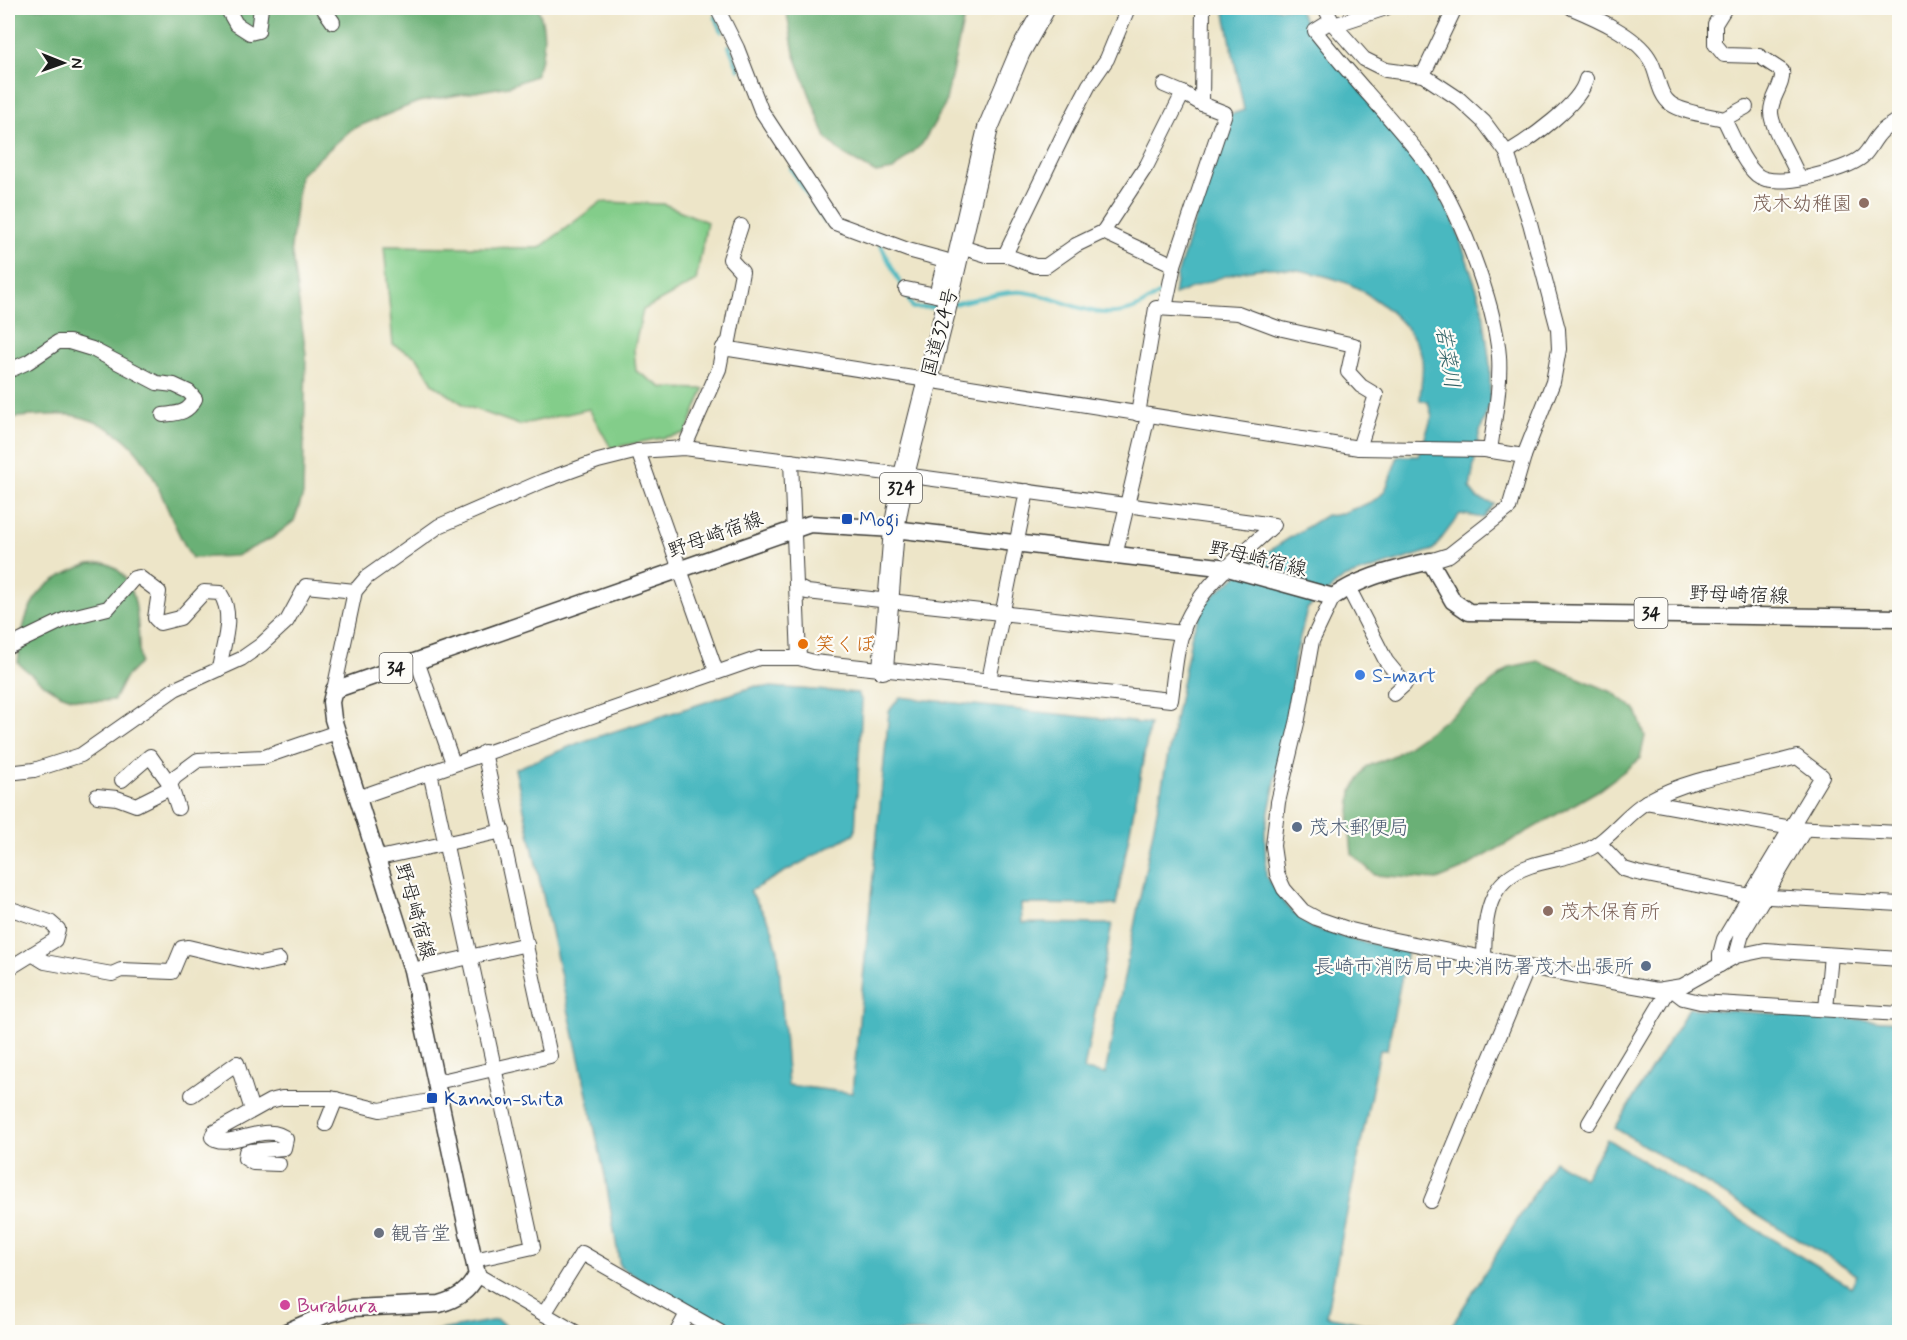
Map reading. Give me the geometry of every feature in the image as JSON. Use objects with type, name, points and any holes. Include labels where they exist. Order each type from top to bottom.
[{"type":"highway","name":"国道324号","points":[[883,669],[894,529],[904,475],[944,302],[961,247],[988,128],[1020,52],[1045,8]]},
{"type":"main road","name":"野母崎宿線","points":[[475,1268],[412,970],[338,732],[331,702],[334,690],[810,524],[894,529],[1228,568],[1333,597]]},
{"type":"main road","name":"野母崎宿線","points":[[1430,561],[1453,601],[1469,612],[1899,618]]},
{"type":"main road","points":[[1333,597],[1374,575],[1430,561]]},
{"type":"main road","points":[[286,1332],[325,1315],[352,1308],[439,1304],[453,1300],[471,1285],[475,1268]]},
{"type":"street","points":[[227,8],[236,24],[250,33],[258,31],[261,8]]},
{"type":"street","points":[[323,8],[333,22]]},
{"type":"street","points":[[717,8],[737,48],[761,110],[822,207],[835,223],[908,250],[945,260],[944,302],[906,289]]},
{"type":"street","points":[[1005,255],[1072,116],[1107,59],[1128,8]]},
{"type":"street","points":[[1202,104],[1203,8]]},
{"type":"street","points":[[1325,8],[1333,23],[1364,59],[1386,70],[1423,75],[1459,99],[1484,122],[1507,153],[1530,224],[1559,340],[1553,382],[1524,456],[1509,508],[1449,555],[1430,561]]},
{"type":"street","points":[[1386,8],[1333,23],[1315,32],[1357,85],[1425,162],[1452,206],[1485,291],[1499,355],[1498,392],[1488,451]]},
{"type":"street","points":[[1572,8],[1606,22],[1642,50],[1650,58],[1664,97],[1672,105],[1724,120],[1754,173],[1768,179],[1820,175],[1859,159],[1871,148],[1880,132],[1899,118]]},
{"type":"street","points":[[1725,8],[1715,24],[1715,44],[1724,55],[1759,56],[1782,71],[1783,79],[1772,100],[1772,122],[1799,178]]},
{"type":"street","points":[[1423,75],[1450,9]]},
{"type":"street","points":[[1507,153],[1533,137],[1555,118],[1584,87],[1586,79]]},
{"type":"street","points":[[1164,85],[1225,113],[1173,270],[1167,302]]},
{"type":"street","points":[[961,247],[987,255],[1005,255],[1035,266],[1046,266],[1076,245],[1103,232],[1147,165],[1183,93]]},
{"type":"street","points":[[1724,120],[1746,107]]},
{"type":"street","points":[[684,448],[719,369],[723,348],[729,341],[742,272],[730,259],[741,226]]},
{"type":"street","points":[[1103,232],[1173,270]]},
{"type":"street","points":[[1115,556],[1143,415],[1156,308],[1167,302],[1238,313],[1278,327],[1354,345],[1348,372],[1361,386],[1376,395],[1359,448]]},
{"type":"street","points":[[8,370],[28,362],[58,342],[69,342],[92,349],[157,383],[174,385],[189,392],[195,399],[190,409],[183,413],[163,415]]},
{"type":"street","points":[[723,348],[1359,448],[1488,451],[1524,456]]},
{"type":"street","points":[[334,690],[355,591],[367,576],[439,526],[543,481],[598,461],[638,452],[684,448],[1274,525],[1210,586],[1190,614],[1183,633],[1171,700],[798,658],[759,658],[716,671],[360,797]]},
{"type":"street","points":[[638,452],[716,671]]},
{"type":"street","points":[[791,462],[798,658]]},
{"type":"street","points":[[989,680],[1027,492]]},
{"type":"street","points":[[8,647],[68,618],[108,608],[134,578],[139,577],[159,592],[155,618],[160,623],[180,618],[204,592],[220,593],[227,607],[228,619],[219,669]]},
{"type":"street","points":[[8,773],[34,770],[81,755],[175,689],[241,659],[280,629],[292,615],[306,586],[355,591]]},
{"type":"street","points":[[797,587],[807,592],[889,602],[1183,633]]},
{"type":"street","points":[[1348,587],[1386,661],[1405,684],[1394,694]]},
{"type":"street","points":[[1333,597],[1312,641],[1298,719],[1278,802],[1273,846],[1277,874],[1293,900],[1316,918],[1385,938],[1658,990],[1682,986],[1736,956],[1765,950],[1899,959]]},
{"type":"street","points":[[417,661],[453,763]]},
{"type":"street","points":[[97,796],[117,798],[136,805],[166,790],[175,777],[204,758],[264,757],[338,732]]},
{"type":"street","points":[[279,1164],[253,1163],[245,1158],[246,1152],[284,1148],[286,1139],[281,1135],[258,1134],[219,1141],[212,1137],[214,1132],[252,1110],[282,1098],[336,1099],[380,1110],[495,1068],[550,1056],[503,831],[484,752]]},
{"type":"street","points":[[122,780],[150,756],[170,784],[178,808]]},
{"type":"street","points":[[1484,956],[1492,896],[1501,884],[1529,866],[1574,856],[1599,843],[1623,819],[1646,802],[1674,788],[1797,757],[1822,776],[1799,829],[1758,896],[1724,939],[1720,965]]},
{"type":"street","points":[[430,772],[533,1247],[475,1268]]},
{"type":"street","points":[[1646,802],[1799,829],[1899,833]]},
{"type":"street","points":[[379,858],[503,831]]},
{"type":"street","points":[[1599,843],[1624,869],[1758,896],[1899,904]]},
{"type":"street","points":[[1736,956],[1742,934],[1758,896]]},
{"type":"street","points":[[8,908],[50,922],[58,929],[55,940],[8,969]]},
{"type":"street","points":[[412,970],[527,944]]},
{"type":"street","points":[[32,954],[45,962],[112,974],[121,970],[172,972],[182,948],[188,947],[260,964],[279,960]]},
{"type":"street","points":[[1826,1009],[1831,954]]},
{"type":"street","points":[[1431,1201],[1528,967]]},
{"type":"street","points":[[1670,988],[1683,998],[1700,1002],[1899,1014]]},
{"type":"street","points":[[1589,1123],[1670,988]]},
{"type":"street","points":[[192,1095],[237,1063],[252,1110]]},
{"type":"street","points":[[326,1124],[336,1099]]},
{"type":"street","points":[[544,1314],[582,1253],[720,1332]]},
{"type":"street","points":[[475,1268],[575,1332]]},
{"type":"street","points":[[676,1332],[687,1314]]},
{"type":"green space","points":[[8,8],[350,8],[370,10],[385,8],[538,8],[543,25],[544,42],[535,76],[509,86],[418,102],[352,129],[300,175],[291,248],[306,354],[303,495],[294,521],[272,538],[236,556],[192,558],[139,454],[123,438],[103,425],[69,415],[8,418]]},
{"type":"green space","points":[[786,8],[966,8],[945,105],[922,144],[893,170],[876,173],[844,155],[826,138],[794,53]]},
{"type":"green space","points":[[601,202],[664,204],[707,222],[696,281],[643,310],[634,349],[636,371],[663,388],[704,389],[686,433],[611,448],[589,409],[519,425],[466,406],[434,385],[417,357],[393,345],[384,246],[539,248]]},
{"type":"green space","points":[[106,563],[119,571],[133,594],[136,608],[140,663],[125,678],[114,700],[84,700],[61,694],[40,682],[18,663],[24,626],[28,611],[35,599],[55,580],[89,564]]},
{"type":"green space","points":[[1538,661],[1612,692],[1636,710],[1645,736],[1640,759],[1599,790],[1459,871],[1437,880],[1375,875],[1352,854],[1349,823],[1352,791],[1366,767],[1395,755],[1463,707],[1510,667]]},
{"type":"water","name":"若菜川","points":[[1224,8],[1298,8],[1304,19],[1428,175],[1453,219],[1482,304],[1490,365],[1490,403],[1479,435],[1470,489],[1477,498],[1494,504],[1483,518],[1460,514],[1433,550],[1344,578],[1307,609],[1294,662],[1289,714],[1265,831],[1266,876],[1287,907],[1312,928],[1358,941],[1407,950],[1387,1050],[1380,1050],[1326,1316],[1405,1332],[729,1332],[620,1267],[605,1176],[515,769],[581,742],[756,686],[858,693],[862,702],[855,833],[750,891],[771,925],[778,951],[788,1085],[852,1093],[889,711],[900,697],[1150,724],[1116,905],[1021,904],[1022,923],[1112,924],[1084,1070],[1105,1074],[1192,633],[1206,603],[1259,557],[1326,515],[1343,513],[1380,496],[1388,485],[1398,456],[1419,456],[1432,416],[1428,402],[1420,400],[1423,369],[1419,348],[1398,318],[1359,289],[1327,277],[1300,271],[1266,268],[1207,282],[1174,295],[1177,275],[1229,115],[1244,110]]},
{"type":"water","points":[[1689,1008],[1899,1022],[1899,1332],[1448,1332],[1554,1161],[1584,1178],[1607,1139],[1851,1287],[1857,1275],[1615,1128]]},
{"type":"water","points":[[496,1320],[518,1332],[429,1332]]},
{"type":"waterway","points":[[715,17],[722,32]]},
{"type":"waterway","points":[[729,46],[739,70]]},
{"type":"waterway","points":[[791,169],[824,221],[829,224]]},
{"type":"waterway","points":[[880,244],[913,308],[941,307]]},
{"type":"waterway","points":[[954,304],[998,294],[1023,292],[1107,313],[1122,312],[1140,306],[1164,291]]},
{"type":"place","name":"茂木幼稚園","points":[[1864,203]]},
{"type":"place","name":"Mogi","points":[[847,519]]},
{"type":"place","name":"笑くぼ","points":[[803,644]]},
{"type":"place","name":"S-mart","points":[[1360,675]]},
{"type":"place","name":"茂木郵便局","points":[[1297,827]]},
{"type":"place","name":"茂木保育所","points":[[1548,911]]},
{"type":"place","name":"長崎市消防局中央消防署茂木出張所","points":[[1646,966]]},
{"type":"place","name":"Kannon-shita","points":[[432,1098]]},
{"type":"place","name":"観音堂","points":[[379,1233]]},
{"type":"place","name":"Burabura","points":[[285,1305]]}]
